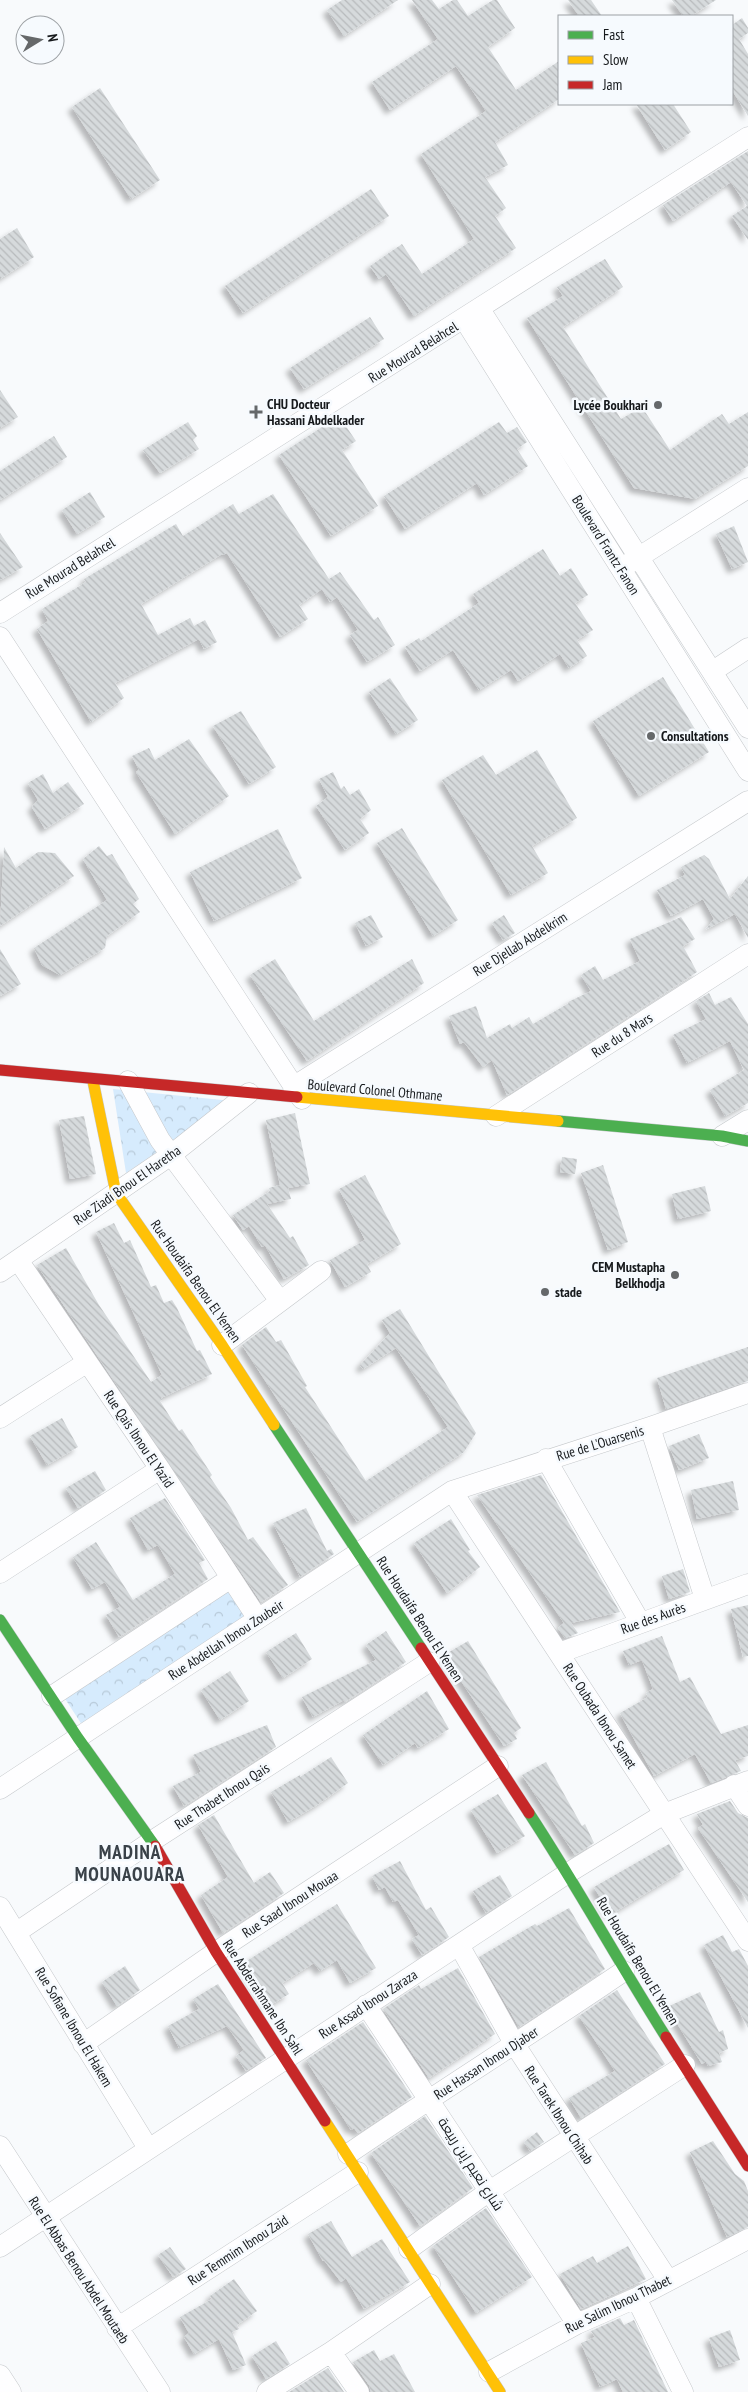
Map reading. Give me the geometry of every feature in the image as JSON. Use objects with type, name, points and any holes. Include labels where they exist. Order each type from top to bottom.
[{"type":"street","name":"Rue Mourad Belahcel","points":[[0,613],[748,137]]},
{"type":"street","points":[[472,313],[639,557],[748,728]]},
{"type":"street","name":"Boulevard Frantz Fanon","points":[[472,313],[620,569],[748,771]]},
{"type":"street","points":[[620,569],[748,488]]},
{"type":"street","points":[[661,633],[680,621]]},
{"type":"street","points":[[0,637],[297,1093]]},
{"type":"street","points":[[713,671],[748,648]]},
{"type":"street","name":"Rue Djellab Abdelkrim","points":[[297,1093],[748,801]]},
{"type":"street","name":"Rue du 8 Mars","points":[[496,1116],[748,954]]},
{"type":"street","name":"Boulevard Colonel Othmane","points":[[0,1070],[93,1081],[128,1081],[249,1093],[297,1093],[496,1116],[722,1136],[748,1141]]},
{"type":"street","name":"Rue Houdaifa Benou El Yemen","points":[[93,1081],[116,1193],[222,1345],[568,1873],[624,1971],[748,2166]]},
{"type":"street","points":[[128,1081],[160,1140],[280,1301]]},
{"type":"street","name":"Rue Ziadi Bnou El Haretha","points":[[0,1272],[172,1155],[249,1093]]},
{"type":"street","points":[[722,1136],[748,1120]]},
{"type":"street","name":"Rue Qais Ibnou El Yazid","points":[[18,1260],[86,1363],[160,1469],[258,1619]]},
{"type":"street","points":[[222,1345],[320,1272]]},
{"type":"street","points":[[0,1418],[86,1363]]},
{"type":"street","name":"Rue de L'Ouarsenis","points":[[452,1490],[650,1427],[748,1393]]},
{"type":"street","points":[[650,1427],[705,1599]]},
{"type":"street","points":[[546,1459],[640,1622]]},
{"type":"street","points":[[0,1573],[160,1469]]},
{"type":"street","name":"Rue Abdellah Ibnou Zoubeir","points":[[0,1789],[359,1554],[452,1490]]},
{"type":"street","name":"Rue Oubada Ibnou Samet","points":[[452,1490],[748,1941]]},
{"type":"street","points":[[52,1696],[231,1578]]},
{"type":"street","name":"Rue des Aurès","points":[[559,1653],[748,1584]]},
{"type":"street","name":"Rue Abderrahmane Ibn Sahl","points":[[0,1620],[6,1643],[52,1696],[78,1738],[152,1842],[216,1952],[348,2154],[430,2284],[489,2372],[500,2392]]},
{"type":"street","name":"Rue Thabet Ibnou Qais","points":[[16,1932],[429,1662]]},
{"type":"street","name":"Rue Saad Ibnou Mouaa","points":[[83,2044],[216,1952],[498,1766]]},
{"type":"street","points":[[741,1783],[748,1806]]},
{"type":"street","name":"Rue Assad Ibnou Zaraza","points":[[0,2247],[366,2004],[568,1873],[664,1814],[741,1783]]},
{"type":"street","name":"Rue Sofiane Ibnou El Hakem","points":[[0,1907],[148,2148]]},
{"type":"street","name":"Rue Tarek Ibnou Chihab","points":[[459,1945],[515,2045],[573,2138],[668,2280]]},
{"type":"street","name":"Rue Hassan Ibnou Djaber","points":[[348,2154],[624,1971]]},
{"type":"street","name":"شارع نعيم إبن ربيعة","points":[[366,2004],[488,2192],[577,2324]]},
{"type":"street","points":[[409,2249],[488,2192],[685,2065]]},
{"type":"street","name":"Rue El Abbas Benou Abdel Moutaeb","points":[[0,2146],[45,2218],[160,2392]]},
{"type":"street","name":"Rue Temmim Ibnou Zaid","points":[[117,2328],[358,2172]]},
{"type":"street","name":"Rue Salim Ibnou Thabet","points":[[489,2372],[577,2324],[636,2298],[748,2239]]},
{"type":"street","points":[[267,2392],[331,2352],[430,2284]]},
{"type":"street","points":[[636,2298],[683,2392]]},
{"type":"street","points":[[331,2352],[359,2392]]},
{"type":"street","points":[[0,2374],[11,2392]]},
{"type":"green space","points":[[113,1089],[232,1101],[126,1173]]},
{"type":"green space","points":[[231,1584],[253,1618],[84,1728],[62,1694]]},
{"type":"building","points":[[342,0],[398,0],[344,36],[327,10]]},
{"type":"building","points":[[412,0],[432,0],[439,9],[453,0],[457,0],[468,16],[493,0],[497,0],[515,28],[488,47],[516,90],[558,62],[558,100],[495,142],[508,165],[485,177],[506,208],[495,216],[516,248],[414,316],[386,274],[379,279],[370,266],[402,244],[422,274],[474,239],[421,154],[486,111],[456,66],[390,110],[372,82],[438,39]]},
{"type":"building","points":[[568,0],[591,0],[601,15],[578,15]]},
{"type":"building","points":[[672,0],[716,0],[693,15],[682,15]]},
{"type":"building","points":[[742,18],[748,28],[748,33],[739,39],[748,54],[748,116],[733,92],[733,24]]},
{"type":"building","points":[[100,88],[160,180],[131,199],[72,107]]},
{"type":"building","points":[[637,105],[674,105],[691,132],[665,150]]},
{"type":"building","points":[[748,151],[748,240],[732,216],[747,206],[731,182],[673,221],[663,205]]},
{"type":"building","points":[[371,189],[389,216],[243,313],[225,286]]},
{"type":"building","points":[[17,228],[34,257],[0,279],[0,239]]},
{"type":"building","points":[[605,259],[623,287],[563,327],[621,419],[642,407],[670,450],[722,414],[729,424],[748,412],[748,466],[695,499],[634,488],[527,318],[563,296],[557,287]]},
{"type":"building","points":[[370,317],[384,339],[304,389],[290,368]]},
{"type":"building","points":[[0,390],[18,417],[0,428]]},
{"type":"building","points":[[339,416],[356,441],[342,450],[378,506],[331,536],[279,455]]},
{"type":"building","points":[[188,422],[197,436],[193,440],[199,449],[160,473],[143,450]]},
{"type":"building","points":[[499,422],[507,433],[517,427],[527,442],[517,449],[528,466],[484,495],[477,483],[405,529],[384,496]]},
{"type":"building","points":[[54,436],[67,457],[0,500],[0,471]]},
{"type":"building","points":[[90,492],[105,517],[77,534],[62,510]]},
{"type":"building","points":[[273,494],[329,579],[340,572],[374,620],[378,617],[395,645],[367,662],[350,635],[358,630],[337,597],[330,602],[322,589],[299,605],[308,619],[280,637],[227,553],[222,554],[141,604],[158,635],[190,618],[194,626],[205,620],[217,642],[204,649],[199,639],[115,683],[124,698],[91,722],[37,629],[48,621],[42,609],[86,582],[84,579],[176,524],[183,536],[233,504],[239,514]]},
{"type":"building","points":[[734,526],[748,562],[732,569],[716,534]]},
{"type":"building","points":[[0,533],[23,567],[0,580]]},
{"type":"building","points":[[543,549],[560,576],[571,568],[588,595],[575,603],[593,630],[577,640],[587,656],[569,668],[560,654],[518,681],[511,670],[479,690],[453,650],[420,671],[405,647],[419,638],[421,641],[479,603],[473,594]]},
{"type":"building","name":"Consultations","points":[[663,677],[709,752],[639,796],[593,721]]},
{"type":"building","points":[[390,678],[418,720],[396,734],[369,692]]},
{"type":"building","points":[[241,711],[276,767],[249,784],[213,726]]},
{"type":"building","points":[[189,739],[229,796],[175,834],[136,772],[139,770],[132,756],[149,748],[155,760]]},
{"type":"building","points":[[537,750],[577,818],[532,846],[548,873],[511,895],[442,780],[483,755],[496,775]]},
{"type":"building","points":[[333,772],[341,789],[344,786],[350,795],[359,789],[371,810],[360,819],[369,833],[345,850],[316,806],[328,797],[319,779]]},
{"type":"building","points":[[43,774],[53,793],[68,782],[84,804],[45,829],[32,807],[38,800],[28,783]]},
{"type":"building","points":[[402,828],[458,920],[433,936],[377,843]]},
{"type":"building","points":[[278,829],[302,878],[214,921],[190,872]]},
{"type":"building","points":[[99,846],[107,856],[112,854],[139,899],[133,904],[140,912],[107,936],[105,948],[60,975],[42,965],[34,948],[107,900],[83,859]]},
{"type":"building","points":[[4,847],[16,868],[38,852],[55,853],[74,876],[0,926]]},
{"type":"building","points":[[704,855],[709,859],[730,899],[748,876],[748,938],[735,914],[705,930],[714,919],[703,899],[671,916],[657,890],[685,875],[681,867]]},
{"type":"building","points":[[371,915],[383,937],[366,946],[355,923]]},
{"type":"building","points":[[504,915],[515,933],[503,940],[492,923]]},
{"type":"building","points":[[681,917],[695,939],[683,946],[697,972],[507,1095],[492,1060],[483,1067],[464,1042],[460,1044],[449,1016],[476,1006],[487,1038],[510,1024],[512,1028],[529,1017],[533,1024],[568,1002],[591,991],[581,975],[595,966],[603,980],[640,961],[630,939]]},
{"type":"building","points":[[0,949],[21,984],[0,996]]},
{"type":"building","points":[[275,959],[314,1021],[412,959],[424,983],[307,1061],[250,975]]},
{"type":"building","points":[[709,993],[715,1005],[731,997],[748,1024],[748,1103],[725,1116],[710,1090],[744,1070],[730,1041],[687,1063],[673,1035],[706,1019],[696,1001]]},
{"type":"building","points":[[295,1113],[310,1184],[288,1188],[291,1199],[267,1204],[290,1238],[293,1236],[309,1265],[284,1279],[265,1245],[262,1247],[249,1226],[243,1230],[233,1215],[270,1191],[269,1188],[280,1185],[266,1120]]},
{"type":"building","points":[[84,1116],[96,1174],[70,1179],[59,1120]]},
{"type":"building","points":[[562,1157],[577,1159],[575,1174],[560,1172]]},
{"type":"building","points":[[603,1165],[628,1242],[608,1250],[581,1173]]},
{"type":"building","points":[[365,1175],[401,1244],[367,1264],[371,1272],[345,1287],[330,1260],[365,1240],[339,1189]]},
{"type":"building","points":[[705,1186],[711,1211],[678,1219],[672,1194]]},
{"type":"building","points":[[114,1223],[124,1243],[130,1240],[151,1287],[156,1285],[164,1303],[172,1300],[197,1351],[200,1350],[212,1374],[161,1398],[162,1400],[160,1401],[179,1431],[182,1429],[212,1475],[210,1477],[231,1508],[248,1540],[253,1537],[288,1585],[261,1602],[37,1265],[66,1248],[99,1305],[151,1382],[162,1375],[96,1232]]},
{"type":"building","points":[[400,1309],[476,1433],[464,1452],[357,1522],[242,1345],[266,1327],[276,1342],[281,1340],[307,1386],[305,1387],[366,1481],[448,1427],[396,1348],[363,1369],[360,1365],[390,1333],[382,1320]]},
{"type":"building","points":[[748,1347],[748,1381],[666,1409],[657,1378]]},
{"type":"building","points":[[62,1418],[78,1447],[47,1465],[30,1436]]},
{"type":"building","points":[[699,1434],[709,1458],[679,1470],[669,1446]]},
{"type":"building","points":[[95,1471],[106,1490],[78,1508],[66,1488]]},
{"type":"building","points":[[541,1475],[620,1612],[571,1623],[578,1633],[565,1638],[558,1628],[564,1623],[477,1495]]},
{"type":"building","points":[[733,1481],[739,1510],[697,1519],[691,1490]]},
{"type":"building","points":[[165,1498],[205,1560],[199,1563],[208,1579],[119,1637],[106,1615],[120,1607],[105,1582],[92,1589],[73,1557],[96,1542],[133,1600],[175,1574],[158,1545],[148,1550],[130,1518]]},
{"type":"building","points":[[306,1508],[327,1551],[331,1549],[334,1554],[300,1577],[273,1523]]},
{"type":"building","points":[[451,1519],[470,1550],[468,1551],[480,1567],[447,1593],[414,1543]]},
{"type":"building","points":[[683,1569],[690,1592],[669,1599],[662,1576]]},
{"type":"building","points":[[748,1605],[748,1656],[743,1657],[731,1609]]},
{"type":"building","points":[[386,1631],[406,1662],[345,1702],[344,1700],[313,1717],[302,1697],[376,1660],[366,1645]]},
{"type":"building","points":[[296,1633],[312,1659],[283,1678],[266,1652]]},
{"type":"building","points":[[662,1636],[680,1682],[690,1677],[721,1734],[748,1725],[748,1756],[735,1760],[741,1771],[711,1783],[695,1754],[654,1776],[620,1713],[648,1697],[646,1693],[653,1689],[642,1660],[629,1665],[623,1651]]},
{"type":"building","points":[[468,1641],[521,1728],[514,1733],[517,1739],[504,1746],[444,1655]]},
{"type":"building","points":[[230,1671],[249,1701],[220,1720],[201,1690]]},
{"type":"building","points":[[427,1691],[449,1729],[418,1748],[415,1743],[383,1765],[363,1735]]},
{"type":"building","points":[[267,1725],[276,1747],[184,1806],[173,1786],[201,1772],[193,1755]]},
{"type":"building","points":[[331,1757],[348,1783],[317,1805],[288,1822],[271,1792],[300,1775],[300,1777]]},
{"type":"building","points":[[546,1762],[582,1826],[585,1824],[594,1843],[575,1855],[522,1775]]},
{"type":"building","points":[[498,1794],[525,1836],[497,1853],[471,1810]]},
{"type":"building","points":[[730,1801],[738,1813],[748,1818],[748,1902],[698,1828],[703,1825],[697,1814]]},
{"type":"building","points":[[214,1815],[254,1883],[270,1872],[284,1893],[223,1933],[201,1895],[228,1877],[198,1825]]},
{"type":"building","points":[[669,1844],[684,1870],[610,1915],[594,1887]]},
{"type":"building","points":[[400,1861],[426,1910],[431,1907],[449,1937],[422,1955],[412,1939],[419,1935],[398,1900],[393,1902],[385,1887],[379,1890],[372,1876]]},
{"type":"building","points":[[500,1875],[512,1896],[486,1913],[473,1891]]},
{"type":"building","points":[[337,1904],[376,1968],[350,1983],[337,1960],[320,1971],[314,1963],[282,1983],[289,1994],[269,2006],[242,1964]]},
{"type":"building","points":[[569,1908],[605,1969],[519,2027],[479,1957],[535,1924],[537,1926]]},
{"type":"building","points":[[723,1935],[732,1952],[739,1949],[748,1966],[748,2028],[704,1945]]},
{"type":"building","points":[[125,1966],[140,1990],[117,2006],[102,1982]]},
{"type":"building","points":[[458,1968],[495,2034],[429,2078],[383,2009],[419,1985],[421,1989]]},
{"type":"building","points":[[218,1984],[266,2058],[246,2071],[236,2056],[244,2050],[227,2026],[179,2048],[168,2026],[199,2009],[193,1999]]},
{"type":"building","points":[[617,1990],[665,2064],[581,2118],[569,2098],[615,2071],[579,2016]]},
{"type":"building","points":[[700,1992],[719,2032],[723,2030],[728,2049],[719,2053],[722,2062],[708,2066],[706,2061],[702,2064],[667,2007]]},
{"type":"building","points":[[363,2022],[412,2097],[358,2133],[354,2128],[351,2130],[306,2060]]},
{"type":"building","points":[[425,2116],[473,2188],[420,2226],[371,2153]]},
{"type":"building","points":[[537,2132],[544,2142],[530,2151],[524,2142]]},
{"type":"building","points":[[713,2141],[735,2174],[744,2181],[748,2191],[748,2227],[727,2237],[690,2152]]},
{"type":"building","points":[[486,2208],[532,2277],[476,2313],[433,2246]]},
{"type":"building","points":[[331,2221],[352,2257],[382,2239],[410,2282],[364,2309],[346,2278],[341,2282],[323,2261],[308,2234]]},
{"type":"building","points":[[628,2246],[646,2279],[581,2309],[560,2274],[593,2256],[597,2263]]},
{"type":"building","points":[[170,2247],[186,2269],[173,2277],[158,2255]]},
{"type":"building","points":[[234,2279],[257,2311],[237,2325],[239,2329],[232,2332],[246,2365],[233,2370],[219,2339],[194,2354],[184,2337],[189,2333],[180,2317],[212,2299],[210,2296]]},
{"type":"building","points":[[620,2318],[624,2325],[634,2320],[668,2392],[623,2392],[617,2379],[600,2387],[581,2343],[595,2337],[591,2331]]},
{"type":"building","points":[[730,2330],[740,2360],[719,2367],[709,2338]]},
{"type":"building","points":[[276,2341],[290,2364],[266,2379],[252,2356]]},
{"type":"building","points":[[374,2350],[380,2361],[394,2354],[415,2392],[371,2392],[369,2385],[353,2362]]},
{"type":"building","points":[[328,2368],[344,2392],[289,2392]]},
{"type":"traffic: fast","points":[[558,1121],[722,1136],[748,1141]]},
{"type":"traffic: fast","points":[[274,1425],[421,1648]]},
{"type":"traffic: fast","points":[[0,1620],[78,1738],[155,1846]]},
{"type":"traffic: fast","points":[[529,1813],[666,2037]]},
{"type":"traffic: slow","points":[[93,1081],[116,1193],[222,1345],[274,1425]]},
{"type":"traffic: slow","points":[[297,1097],[558,1121]]},
{"type":"traffic: slow","points":[[325,2121],[500,2392]]},
{"type":"traffic: jam","points":[[0,1070],[297,1097]]},
{"type":"traffic: jam","points":[[421,1648],[529,1813]]},
{"type":"traffic: jam","points":[[155,1846],[216,1952],[325,2121]]},
{"type":"traffic: jam","points":[[666,2037],[748,2166]]},
{"type":"place","name":"Lycée Boukhari","points":[[658,405]]},
{"type":"place","name":"CHU Docteur Hassani Abdelkader","points":[[256,412]]},
{"type":"place","name":"Consultations","points":[[651,736]]},
{"type":"place","name":"CEM Mustapha Belkhodja","points":[[675,1275]]},
{"type":"place","name":"stade","points":[[545,1292]]},
{"type":"district","name":"MADINA MOUNAOUARA","points":[[130,1863]]}]
